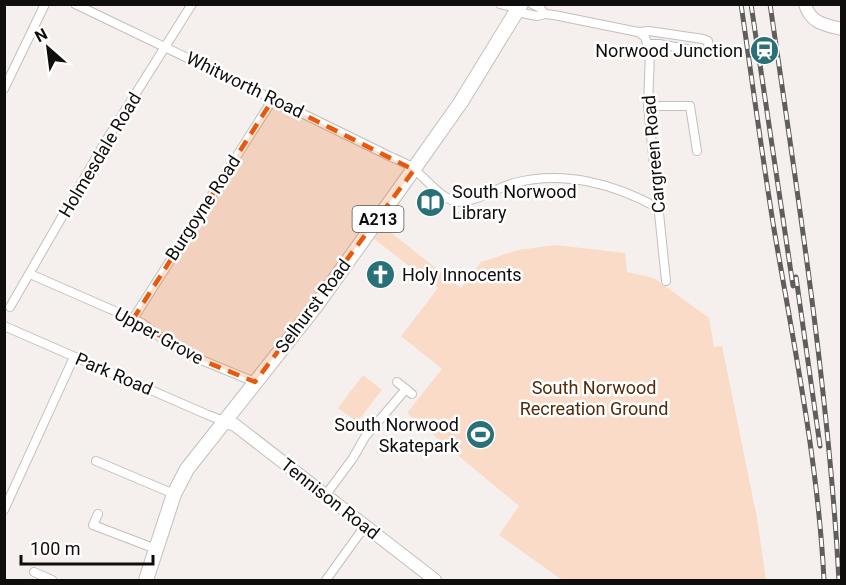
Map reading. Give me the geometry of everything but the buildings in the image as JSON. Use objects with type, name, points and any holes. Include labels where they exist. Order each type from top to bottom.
[{"type":"main road","name":"Selhurst Road","points":[[146,580],[174,494],[194,459],[315,307],[414,170],[522,8]]},
{"type":"street","points":[[4,89],[45,4]]},
{"type":"street","name":"Whitworth Road","points":[[75,4],[414,170],[449,199],[457,202],[469,200],[514,183],[557,178],[598,182],[633,194],[658,208]]},
{"type":"street","name":"Holmesdale Road","points":[[7,312],[105,144],[192,4]]},
{"type":"street","points":[[500,4],[540,8],[545,14]]},
{"type":"street","points":[[805,4],[813,20],[842,29]]},
{"type":"street","points":[[522,8],[537,16],[545,14],[638,32],[649,31],[703,39],[708,41],[710,53],[649,44],[638,32]]},
{"type":"street","name":"Cargreen Road","points":[[649,44],[651,53],[648,106],[666,281]]},
{"type":"street","name":"Burgoyne Road","points":[[134,319],[273,99]]},
{"type":"street","points":[[648,106],[690,106],[697,151]]},
{"type":"street","name":"Upper Grove","points":[[30,274],[134,319],[168,343],[194,357],[255,382]]},
{"type":"street","name":"Park Road","points":[[4,326],[224,421]]},
{"type":"street","points":[[4,510],[74,357]]},
{"type":"street","points":[[325,496],[353,458],[365,437],[409,392],[397,382]]},
{"type":"street","name":"Tennison Road","points":[[224,421],[235,425],[435,580]]},
{"type":"street","points":[[96,461],[174,494]]},
{"type":"street","points":[[98,514],[93,525],[156,549]]},
{"type":"street","points":[[326,580],[365,526]]},
{"type":"street","points":[[34,572],[52,580]]},
{"type":"highlighted area","points":[[273,99],[414,170],[255,382],[194,357],[133,319]]},
{"type":"green space","name":"South Norwood Recreation Ground","points":[[384,227],[461,288],[481,262],[518,250],[555,245],[625,253],[627,272],[654,278],[709,318],[714,347],[722,346],[757,518],[766,580],[562,580],[499,535],[519,506],[407,413],[442,369],[401,336],[438,288],[374,239]]},
{"type":"green space","points":[[363,375],[382,390],[357,422],[338,408]]},
{"type":"railway","points":[[741,4],[770,201],[811,448],[824,580]]},
{"type":"railway","points":[[751,4],[793,286]]},
{"type":"railway","points":[[770,4],[820,364],[839,580]]},
{"type":"railway","points":[[796,277],[820,446]]},
{"type":"place","name":"Norwood Junction","points":[[764,51]]},
{"type":"place","name":"South Norwood Library","points":[[431,202]]},
{"type":"place","name":"Holy Innocents","points":[[381,275]]},
{"type":"place","name":"South Norwood Skatepark","points":[[480,435]]}]
